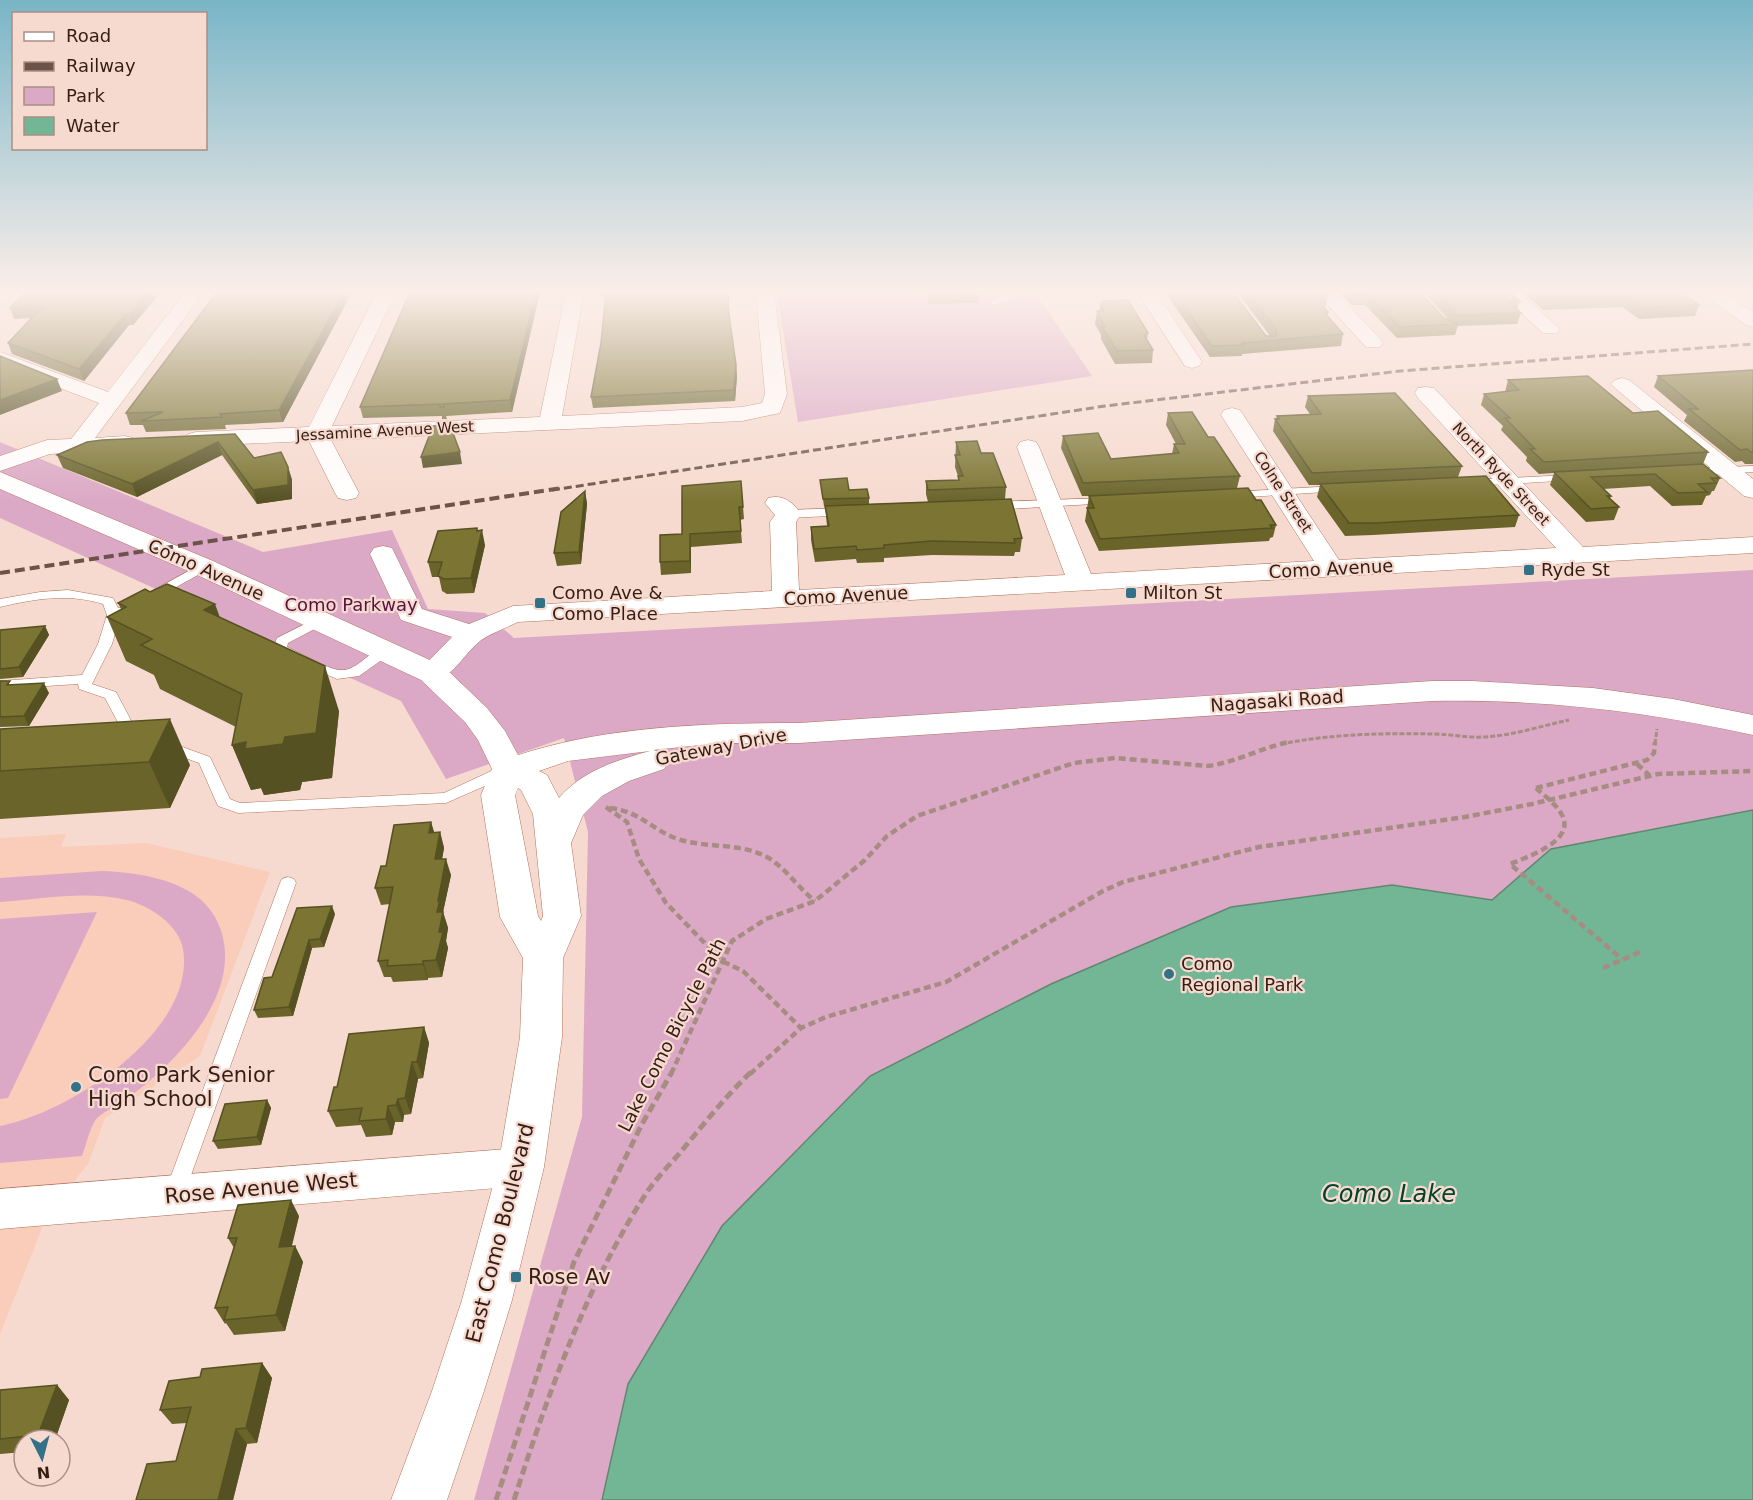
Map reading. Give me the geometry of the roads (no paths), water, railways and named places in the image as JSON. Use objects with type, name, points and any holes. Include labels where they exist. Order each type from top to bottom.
[{"type":"street","points":[[10,362],[112,401]]},
{"type":"street","points":[[78,445],[142,362]]},
{"type":"street","points":[[347,493],[317,434],[352,362]]},
{"type":"street","points":[[550,423],[562,362]]},
{"type":"street","name":"Jessamine Avenue West","points":[[172,441],[742,414],[772,408],[776,393],[773,362]]},
{"type":"street","points":[[1622,384],[1753,491]]},
{"type":"street","name":"North Ryde Street","points":[[1426,393],[1576,555]]},
{"type":"street","name":"Colne Street","points":[[1232,415],[1332,569]]},
{"type":"street","points":[[0,464],[47,447],[149,441]]},
{"type":"street","points":[[1028,447],[1081,583]]},
{"type":"street","name":"Como Avenue","points":[[0,480],[203,567],[432,674],[471,634],[513,614],[1753,545]]},
{"type":"street","points":[[783,508],[786,599]]},
{"type":"street","points":[[383,554],[411,614],[471,634]]},
{"type":"street","name":"East Como Boulevard","points":[[419,1500],[487,1300],[521,1167],[541,1037],[543,958],[562,916],[550,814],[514,782],[493,738],[476,715],[432,674]]},
{"type":"street","name":"Nagasaki Road","points":[[799,732],[1432,691],[1498,690],[1572,694],[1659,706],[1753,725]]},
{"type":"street","name":"Gateway Drive","points":[[514,782],[564,752],[614,744],[720,733],[799,732]]},
{"type":"street","name":"Gateway Drive","points":[[514,782],[652,760],[799,732]]},
{"type":"street","points":[[553,844],[567,810],[582,792],[611,775],[652,760]]},
{"type":"street","name":"East Como Boulevard","points":[[514,782],[519,917],[543,958]]},
{"type":"street","name":"Rose Avenue West","points":[[0,1209],[521,1167]]},
{"type":"lane","points":[[1673,473],[1753,469]]},
{"type":"lane","points":[[1463,483],[1579,477]]},
{"type":"lane","points":[[1214,495],[1348,489]]},
{"type":"lane","points":[[979,507],[1121,500]]},
{"type":"lane","points":[[783,508],[860,511]]},
{"type":"lane","points":[[114,615],[203,567]]},
{"type":"lane","points":[[0,603],[30,597],[88,594],[108,601],[114,615],[105,644],[84,686],[111,695],[140,737]]},
{"type":"lane","points":[[319,621],[282,641],[280,649],[338,675],[354,674],[386,652]]},
{"type":"lane","points":[[0,685],[87,679]]},
{"type":"lane","points":[[106,735],[140,737],[205,760],[224,802],[238,807],[446,798],[514,782]]},
{"type":"lane","points":[[174,1195],[288,883]]},
{"type":"water","name":"Como Lake","points":[[1753,810],[1753,1500],[602,1500],[628,1384],[722,1226],[870,1076],[1051,984],[1231,907],[1392,885],[1492,900],[1551,849]]},
{"type":"railway","points":[[552,490],[1105,406],[1400,371],[1518,362]]},
{"type":"railway","points":[[0,573],[562,488]]},
{"type":"place","name":"Ryde St","points":[[1529,570]]},
{"type":"place","name":"Milton St","points":[[1131,593]]},
{"type":"place","name":"Como Ave & Como Place","points":[[540,603]]},
{"type":"place","name":"Como Regional Park","points":[[1169,974]]},
{"type":"place","name":"Como Park Senior High School","points":[[76,1087]]},
{"type":"place","name":"Rose Av","points":[[516,1277]]},
{"type":"park label","name":"Como Parkway","points":[[351,605]]}]
